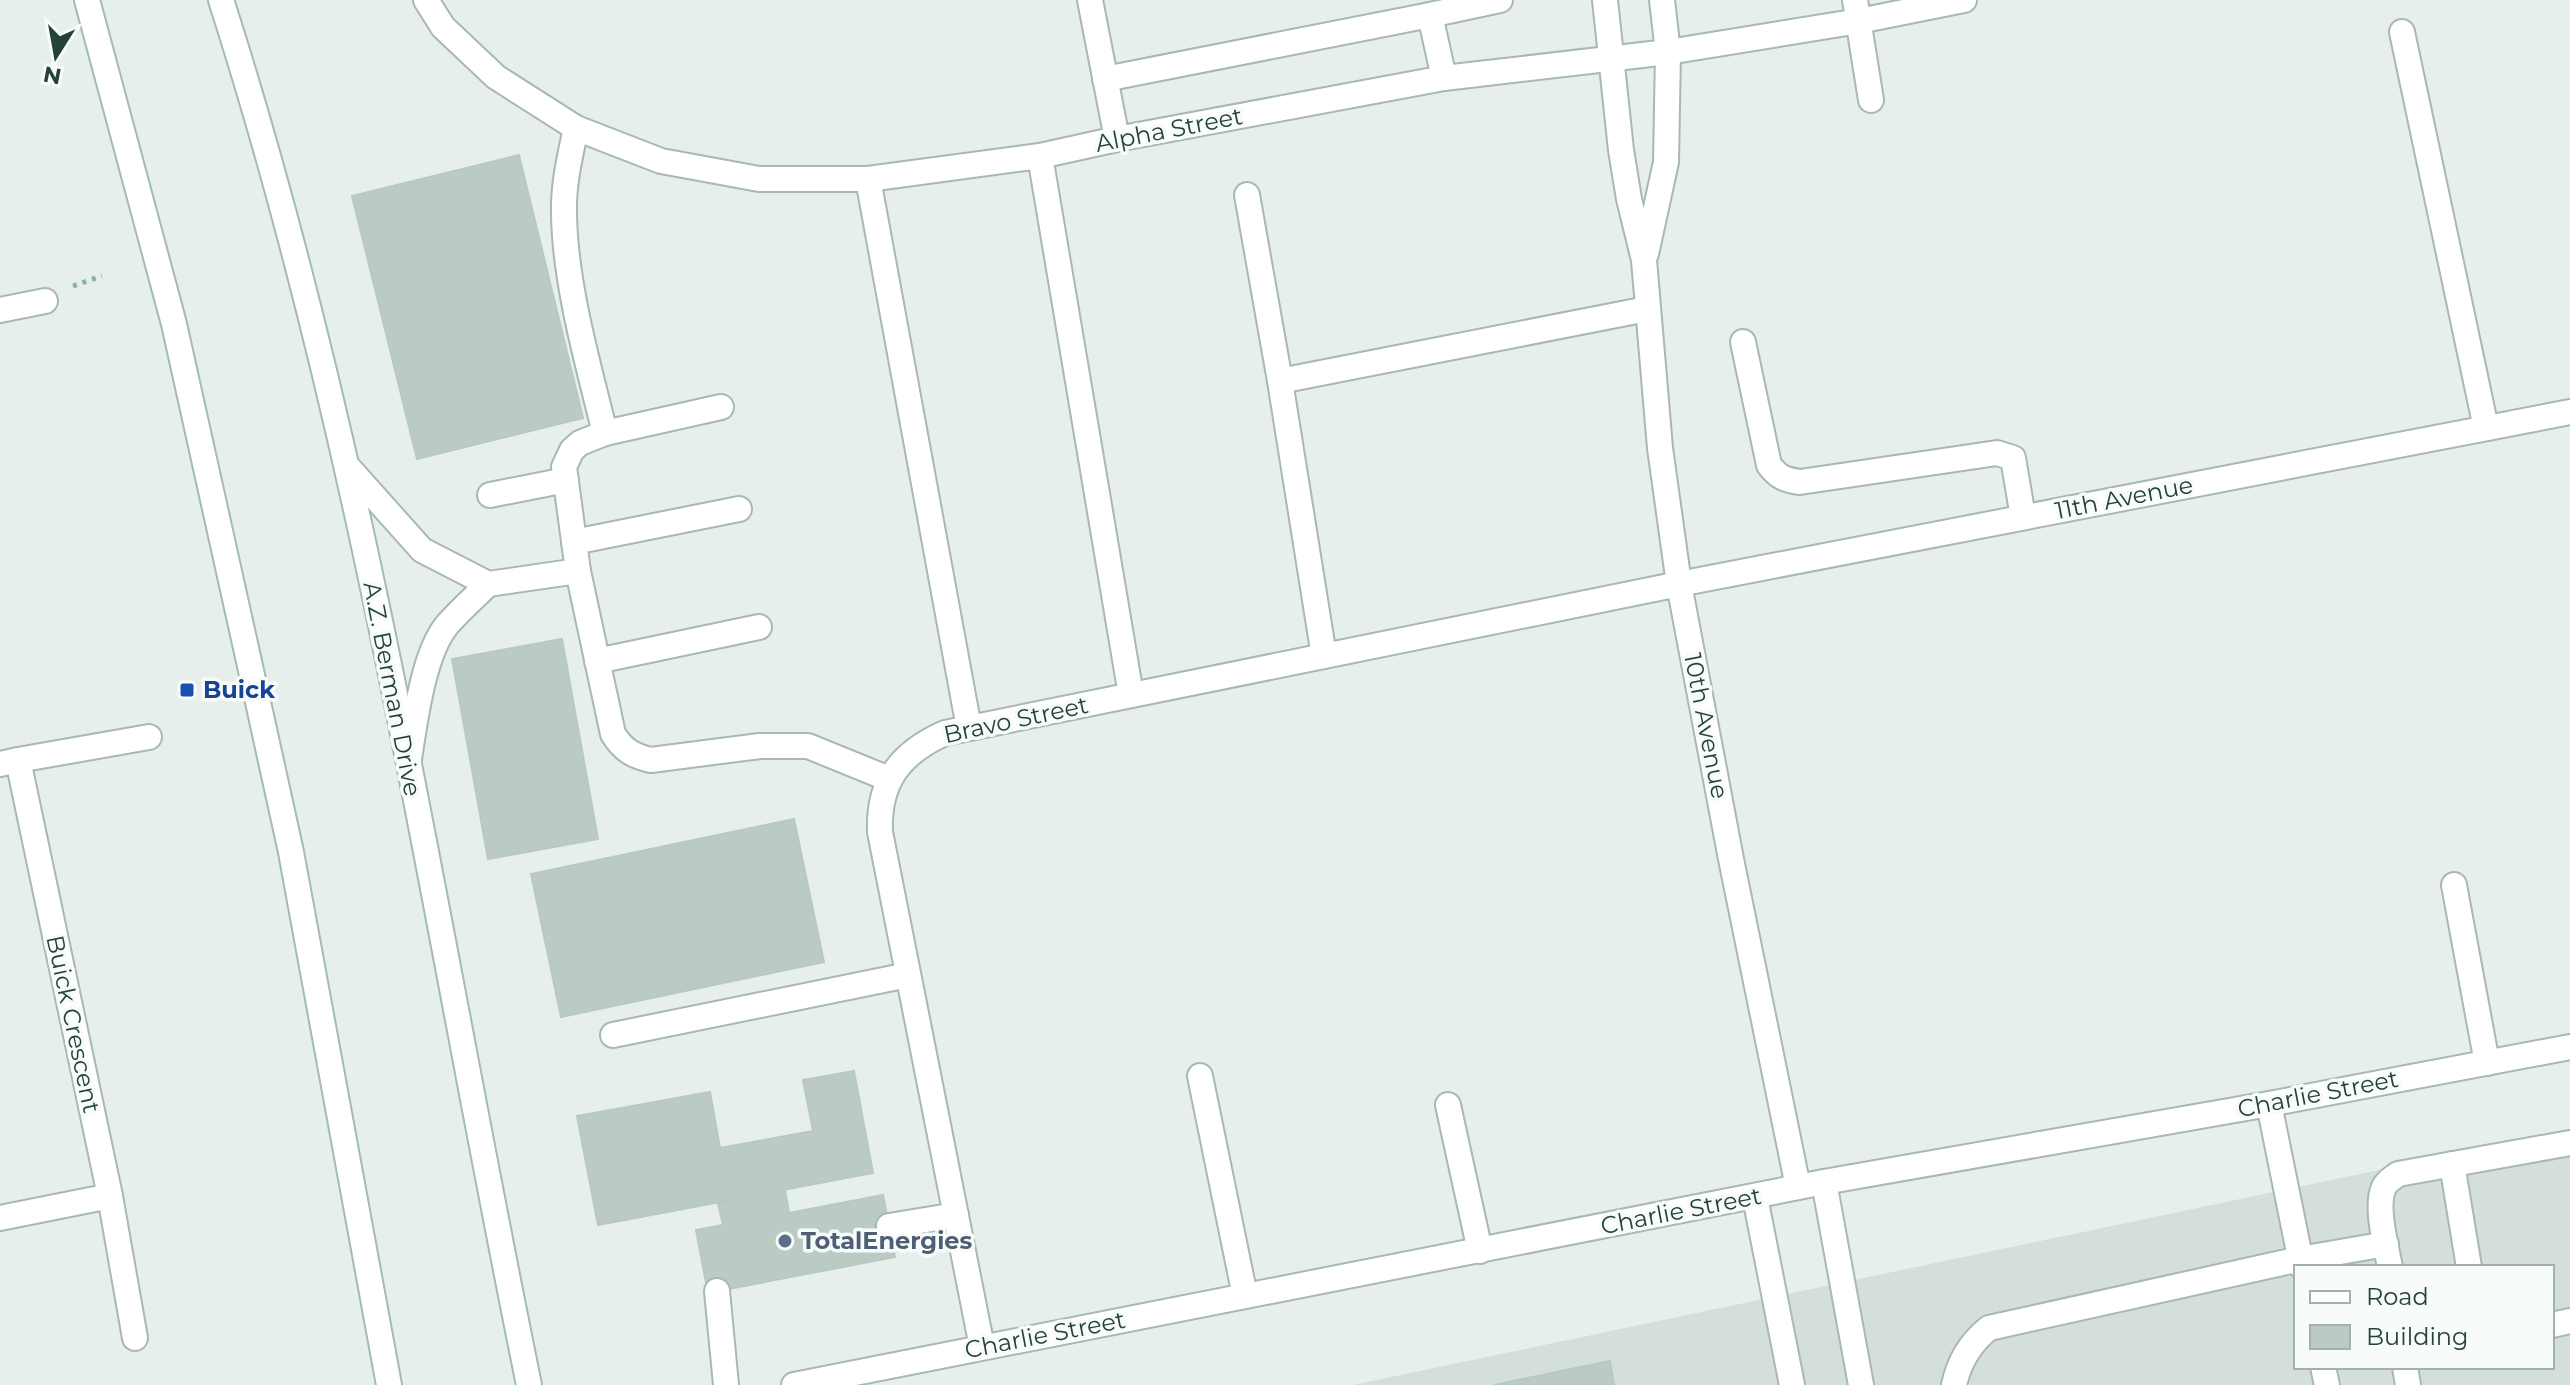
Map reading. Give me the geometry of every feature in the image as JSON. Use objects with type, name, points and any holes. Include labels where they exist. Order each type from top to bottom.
[{"type":"main road","points":[[87,0],[174,324],[265,732],[291,852],[389,1385]]},
{"type":"main road","name":"A.Z. Berman Drive","points":[[221,0],[300,271],[347,466],[529,1385]]},
{"type":"main road","name":"Alpha Street","points":[[426,0],[443,27],[496,77],[576,128],[661,161],[759,179],[868,179],[1040,156],[1444,78],[1668,52],[1857,10],[1964,0]]},
{"type":"main road","points":[[1090,0],[1117,139]]},
{"type":"main road","points":[[1105,79],[1500,0]]},
{"type":"main road","name":"10th Avenue","points":[[1605,0],[1625,175],[1644,260],[1660,448],[1679,584],[1798,1187]]},
{"type":"main road","name":"10th Avenue","points":[[1644,260],[1666,162],[1668,52],[1662,0]]},
{"type":"main road","points":[[1857,10],[1871,100]]},
{"type":"main road","points":[[1430,15],[1444,78]]},
{"type":"main road","points":[[2402,32],[2486,428]]},
{"type":"main road","points":[[576,128],[566,173],[564,213],[567,256],[585,354],[605,433]]},
{"type":"main road","points":[[1040,156],[1131,695]]},
{"type":"main road","points":[[868,179],[969,728]]},
{"type":"main road","points":[[1247,195],[1324,656]]},
{"type":"main road","points":[[0,310],[45,301]]},
{"type":"main road","points":[[1280,381],[1647,309]]},
{"type":"main road","points":[[1743,342],[1769,465],[1776,475],[1800,482],[1997,453],[2013,458],[2023,517]]},
{"type":"main road","points":[[721,407],[605,433],[580,443],[572,450],[564,467],[578,571],[613,734],[621,747],[634,756],[651,760],[760,746],[808,746],[889,779]]},
{"type":"main road","name":"11th Avenue","points":[[1679,584],[2570,412]]},
{"type":"main road","points":[[347,466],[422,550],[488,584],[578,571]]},
{"type":"main road","points":[[490,495],[566,480]]},
{"type":"main road","points":[[574,542],[739,509]]},
{"type":"main road","points":[[408,765],[431,656],[445,627],[488,584]]},
{"type":"main road","name":"Bravo Street","points":[[982,1347],[880,832],[880,805],[889,779],[905,758],[924,742],[945,733],[1679,584]]},
{"type":"main road","points":[[597,661],[759,627]]},
{"type":"main road","points":[[9,762],[149,737]]},
{"type":"main road","name":"Buick Crescent","points":[[9,762],[110,1196],[135,1338]]},
{"type":"main road","points":[[2454,885],[2487,1063]]},
{"type":"main road","points":[[613,1035],[908,975]]},
{"type":"main road","name":"Charlie Street","points":[[794,1385],[1824,1182],[2269,1104],[2570,1047]]},
{"type":"main road","points":[[1200,1076],[1245,1296]]},
{"type":"main road","points":[[2269,1104],[2301,1263]]},
{"type":"main road","points":[[1448,1105],[1480,1251]]},
{"type":"main road","points":[[1954,1385],[1957,1369],[1967,1352],[1989,1328],[2301,1263],[2388,1255],[2380,1202],[2388,1181],[2398,1174],[2570,1143]]},
{"type":"main road","points":[[2452,1164],[2469,1265]]},
{"type":"main road","points":[[1824,1182],[1861,1385]]},
{"type":"main road","points":[[0,1218],[110,1196]]},
{"type":"main road","points":[[1755,1197],[1792,1385]]},
{"type":"main road","points":[[889,1226],[956,1215]]},
{"type":"main road","points":[[717,1291],[726,1385]]},
{"type":"path","points":[[72,286],[102,276]]},
{"type":"shaded area","points":[[2570,1130],[2570,1385],[1353,1385]]},
{"type":"building","points":[[519,155],[583,418],[417,459],[352,196]]},
{"type":"building","points":[[562,639],[598,839],[488,859],[452,659]]},
{"type":"building","points":[[794,819],[824,962],[561,1017],[531,874]]},
{"type":"building","points":[[854,1071],[873,1173],[598,1225],[577,1116],[710,1092],[720,1148],[813,1131],[803,1080]]},
{"type":"building","points":[[785,1190],[789,1213],[883,1195],[895,1257],[708,1293],[696,1230],[723,1225],[718,1203]]},
{"type":"building","points":[[1610,1361],[1614,1385],[1494,1385]]},
{"type":"place","name":"Buick","points":[[187,690]]},
{"type":"place","name":"TotalEnergies","points":[[785,1241]]}]
